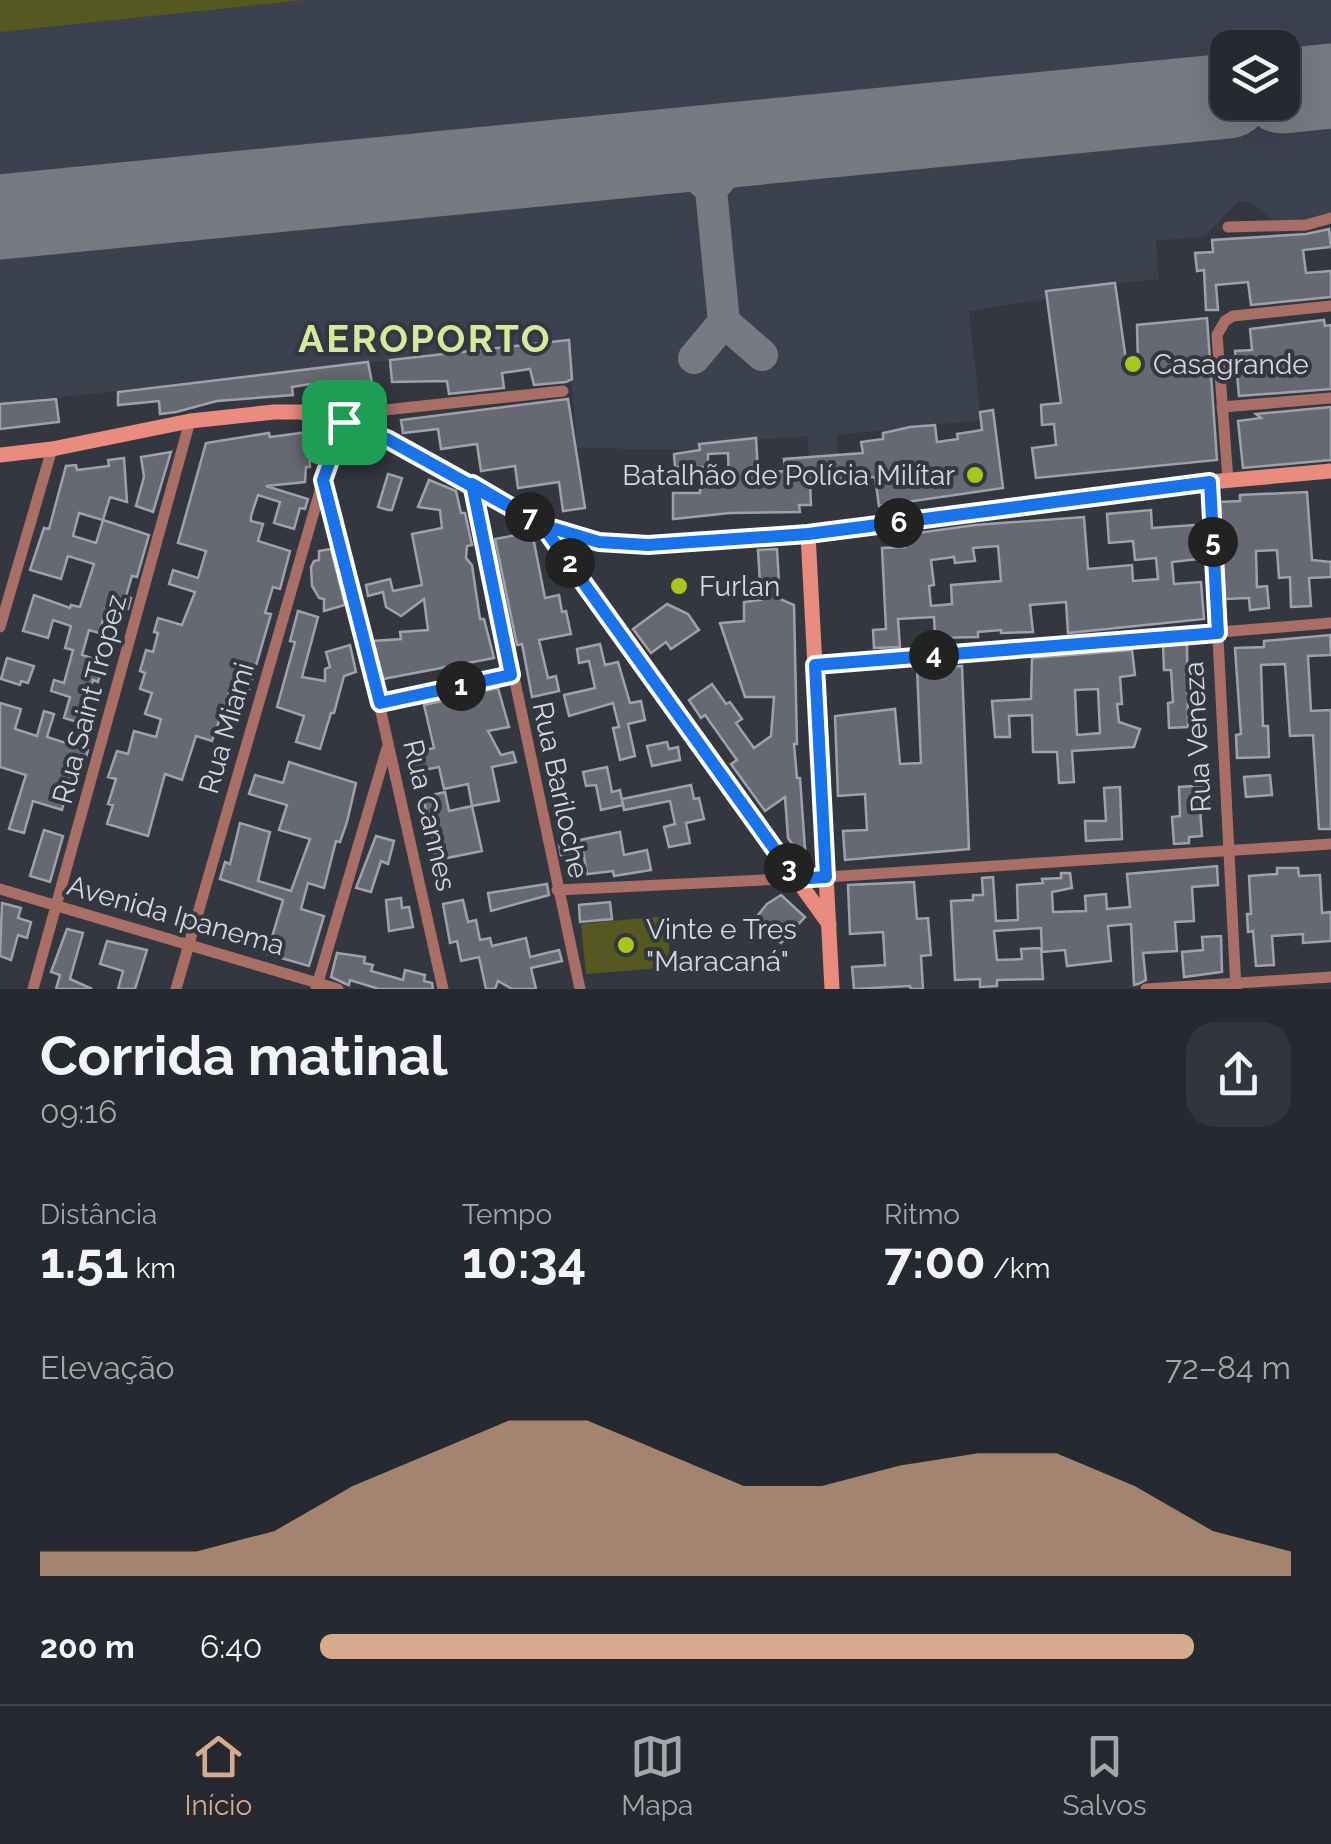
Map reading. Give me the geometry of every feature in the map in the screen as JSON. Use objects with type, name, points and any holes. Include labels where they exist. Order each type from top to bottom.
[{"type":"main road","points":[[0,456],[190,421],[274,412],[312,414],[387,439],[542,525],[599,542],[648,545],[808,534],[1210,482],[1331,471]]},
{"type":"main road","points":[[542,525],[829,924]]},
{"type":"main road","points":[[808,534],[832,989]]},
{"type":"street","points":[[1228,227],[1306,224],[1331,218]]},
{"type":"street","points":[[1228,480],[1217,335],[1225,320],[1331,306]]},
{"type":"street","points":[[323,480],[344,422],[366,412],[563,391]]},
{"type":"street","points":[[1222,407],[1331,398]]},
{"type":"street","name":"Rua Saint Tropez","points":[[33,989],[190,421]]},
{"type":"street","points":[[0,627],[52,449]]},
{"type":"street","name":"Rua Cannes","points":[[323,480],[380,703],[443,989]]},
{"type":"street","name":"Rua Miami","points":[[176,989],[323,480]]},
{"type":"street","name":"Rua Veneza","points":[[1210,482],[1236,986]]},
{"type":"street","name":"Rua Bariloche","points":[[472,484],[580,989]]},
{"type":"street","points":[[815,665],[1331,623]]},
{"type":"street","points":[[380,703],[511,675]]},
{"type":"street","points":[[317,986],[388,744]]},
{"type":"street","points":[[558,890],[796,879],[1331,844]]},
{"type":"street","name":"Avenida Ipanema","points":[[0,889],[317,986],[338,989]]},
{"type":"street","points":[[1146,989],[1331,977]]},
{"type":"shaded area","points":[[305,0],[1331,0],[1331,212],[1325,217],[1278,225],[1252,203],[1239,201],[1205,236],[1156,241],[1159,279],[1046,291],[1047,299],[969,311],[981,420],[837,435],[839,480],[811,482],[807,436],[700,444],[700,450],[577,448],[568,340],[0,404],[0,32]]},
{"type":"green space","points":[[0,0],[305,0],[0,32]]},
{"type":"green space","name":"Vinte e Tres \"Maracaná\"","points":[[666,916],[671,967],[586,974],[581,924]]},
{"type":"building","points":[[1329,229],[1331,247],[1303,250],[1306,273],[1331,271],[1331,297],[1251,305],[1248,282],[1216,285],[1218,310],[1206,310],[1204,270],[1197,271],[1195,253],[1213,252],[1212,240]]},
{"type":"building","name":"Casagrande","points":[[1115,283],[1127,367],[1138,366],[1137,325],[1207,318],[1217,460],[1036,478],[1032,448],[1056,445],[1054,424],[1042,425],[1041,405],[1061,403],[1046,291]]},
{"type":"building","points":[[1324,320],[1325,326],[1331,325],[1331,389],[1239,396],[1235,351],[1252,350],[1250,329]]},
{"type":"building","points":[[569,340],[572,379],[566,382],[534,385],[530,369],[502,373],[504,388],[449,394],[447,381],[392,382],[390,360]]},
{"type":"building","points":[[368,362],[374,393],[351,395],[350,385],[330,388],[310,384],[292,387],[293,395],[217,401],[160,414],[159,401],[118,405],[118,392]]},
{"type":"building","points":[[56,399],[59,422],[0,429],[0,404]]},
{"type":"building","points":[[568,399],[585,508],[563,511],[559,482],[518,488],[515,466],[481,471],[477,444],[441,449],[438,429],[403,433],[401,420]]},
{"type":"building","points":[[1331,407],[1331,460],[1243,468],[1238,421],[1261,418],[1256,414]]},
{"type":"building","points":[[993,410],[1003,488],[879,506],[875,477],[810,482],[811,505],[799,505],[800,512],[673,519],[673,493],[700,493],[700,483],[729,483],[728,453],[708,454],[708,467],[675,467],[674,454],[700,450],[699,444],[756,438],[758,472],[785,471],[784,459],[863,453],[861,442],[883,439],[883,433],[910,427],[935,425],[937,442],[958,439],[957,434],[982,430],[980,412]]},
{"type":"building","points":[[308,432],[310,467],[306,467],[305,482],[266,486],[308,499],[305,509],[300,508],[294,529],[274,523],[280,502],[258,495],[251,516],[251,521],[263,524],[258,541],[290,551],[280,589],[273,587],[265,613],[271,614],[249,690],[232,685],[212,741],[196,736],[182,780],[165,774],[148,836],[107,824],[116,779],[108,777],[117,751],[128,754],[134,731],[156,737],[161,719],[145,714],[152,693],[140,689],[145,673],[140,671],[146,650],[153,652],[158,618],[182,625],[195,592],[169,584],[173,570],[198,578],[206,551],[178,543],[206,443],[269,433],[270,437]]},
{"type":"building","points":[[171,452],[153,512],[136,506],[144,477],[141,457]]},
{"type":"building","points":[[124,458],[127,502],[110,497],[103,520],[149,535],[137,577],[132,576],[126,596],[131,598],[128,609],[108,603],[99,633],[89,630],[82,655],[104,662],[98,682],[93,680],[86,705],[95,708],[90,726],[64,718],[70,697],[51,691],[54,680],[64,683],[73,650],[65,648],[71,626],[53,620],[48,638],[23,631],[34,595],[70,608],[80,607],[94,564],[68,556],[61,579],[30,570],[44,528],[49,529],[66,466],[76,465],[77,470],[109,466],[108,460]],"holes":[[[79,513],[103,520],[96,543],[73,536]]]},
{"type":"building","points":[[388,474],[402,478],[392,510],[378,507]]},
{"type":"building","points":[[429,480],[456,491],[461,513],[465,513],[472,545],[467,546],[466,558],[472,565],[480,619],[484,619],[494,658],[383,679],[373,641],[401,639],[400,632],[428,630],[424,599],[401,616],[386,607],[383,592],[368,596],[366,585],[390,579],[393,591],[422,585],[412,534],[442,528],[440,510],[418,507]]},
{"type":"building","points":[[1307,492],[1312,560],[1331,562],[1331,577],[1309,578],[1311,606],[1291,607],[1290,577],[1279,578],[1277,550],[1256,551],[1257,587],[1267,586],[1269,608],[1250,610],[1249,598],[1225,599],[1220,502],[1240,501],[1240,495]]},
{"type":"building","points":[[1151,510],[1152,528],[1194,525],[1199,559],[1172,562],[1174,584],[1201,582],[1204,619],[1068,633],[1066,602],[1030,605],[1033,632],[1001,630],[978,632],[978,637],[935,638],[934,617],[898,619],[900,647],[874,648],[873,630],[886,629],[882,548],[905,547],[903,535],[1084,517],[1088,569],[1132,565],[1133,581],[1158,579],[1156,558],[1135,560],[1133,541],[1109,543],[1107,514]],"holes":[[[998,546],[1001,581],[951,585],[952,604],[931,606],[931,560],[954,557],[955,563],[975,561],[973,548]]]},
{"type":"building","points":[[532,532],[545,598],[559,595],[571,634],[539,640],[548,678],[556,676],[559,691],[532,697],[495,539]]},
{"type":"building","points":[[331,549],[345,605],[324,611],[324,599],[312,586],[311,567],[319,560],[319,551]]},
{"type":"building","points":[[777,549],[780,599],[794,605],[794,744],[806,863],[788,838],[785,797],[765,811],[731,764],[737,760],[705,715],[701,718],[689,700],[712,684],[742,719],[736,723],[754,748],[771,736],[774,697],[745,697],[720,623],[744,621],[744,602],[761,600],[758,550]]},
{"type":"building","points":[[667,604],[688,614],[699,630],[671,649],[666,642],[651,653],[633,629]]},
{"type":"building","points":[[298,611],[318,617],[302,677],[325,681],[325,669],[330,667],[326,652],[350,645],[356,672],[344,676],[320,749],[296,742],[304,716],[277,707],[295,642],[290,641]]},
{"type":"building","points":[[1330,635],[1331,655],[1308,656],[1311,711],[1331,710],[1331,829],[1319,829],[1313,735],[1290,736],[1285,664],[1261,665],[1263,726],[1268,726],[1269,757],[1237,758],[1236,735],[1241,734],[1235,648],[1264,647],[1264,641]]},
{"type":"building","points":[[600,644],[605,665],[618,662],[630,703],[641,701],[645,720],[628,724],[635,756],[620,760],[613,728],[619,727],[613,703],[569,716],[564,695],[595,688],[589,661],[579,663],[577,649]]},
{"type":"building","points":[[1187,644],[1188,727],[1169,728],[1168,703],[1173,702],[1171,670],[1164,670],[1163,646]]},
{"type":"building","points":[[1132,650],[1135,675],[1120,677],[1122,704],[1117,704],[1119,722],[1140,729],[1134,747],[1072,751],[1074,782],[1059,783],[1057,752],[1033,752],[1032,715],[1009,716],[1010,737],[995,737],[992,701],[1031,699],[1032,658]],"holes":[[[1098,689],[1100,733],[1077,735],[1075,690]]]},
{"type":"building","points":[[7,658],[34,666],[28,683],[21,681],[20,685],[1,679]]},
{"type":"building","points":[[962,666],[969,849],[845,860],[843,831],[867,830],[865,794],[838,796],[835,716],[895,709],[900,764],[921,763],[917,667]]},
{"type":"building","points":[[498,688],[509,727],[488,731],[501,755],[513,752],[516,762],[492,767],[499,801],[472,806],[468,784],[444,789],[439,767],[414,772],[410,753],[434,748],[424,705]]},
{"type":"building","points":[[0,703],[21,709],[15,729],[37,736],[44,711],[54,714],[47,737],[88,750],[82,771],[72,768],[62,810],[33,801],[24,833],[9,829],[26,775],[0,767]]},
{"type":"building","points":[[667,742],[669,749],[678,747],[680,760],[652,766],[647,746]]},
{"type":"building","points":[[289,762],[356,783],[324,888],[308,883],[301,909],[324,916],[309,966],[267,954],[283,900],[220,879],[225,862],[230,864],[240,823],[270,832],[258,881],[291,891],[310,839],[279,830],[287,805],[249,794],[255,775],[283,783]]},
{"type":"building","points":[[607,767],[612,792],[620,790],[623,805],[601,810],[596,785],[586,786],[583,772]]},
{"type":"building","points":[[1270,775],[1272,795],[1246,797],[1244,777]]},
{"type":"building","points":[[691,785],[704,819],[686,823],[690,843],[669,847],[664,827],[675,824],[670,801],[624,810],[622,799]]},
{"type":"building","points":[[1207,785],[1209,809],[1200,809],[1202,836],[1189,837],[1189,843],[1174,844],[1172,817],[1180,816],[1179,787]]},
{"type":"building","points":[[1120,787],[1122,839],[1086,841],[1085,821],[1106,821],[1104,788]]},
{"type":"building","points":[[445,792],[449,811],[472,806],[482,851],[447,858],[446,854],[436,856],[423,797]]},
{"type":"building","points":[[44,830],[63,836],[50,882],[30,876]]},
{"type":"building","points":[[620,832],[624,855],[647,850],[651,870],[614,876],[613,871],[587,874],[583,851],[561,855],[559,844]]},
{"type":"building","points":[[376,836],[394,841],[388,864],[381,861],[371,892],[356,888]]},
{"type":"building","points":[[1217,866],[1218,885],[1192,887],[1194,921],[1175,922],[1177,951],[1143,953],[1146,980],[1138,984],[1134,985],[1131,924],[1108,926],[1111,961],[1067,966],[1065,950],[1042,952],[1041,928],[994,931],[997,960],[1022,959],[1021,949],[1041,948],[1043,979],[997,980],[997,986],[980,987],[980,979],[955,980],[951,901],[973,900],[973,895],[983,895],[982,878],[993,877],[996,921],[1018,920],[1017,885],[1043,883],[1042,879],[1061,878],[1061,873],[1070,873],[1072,888],[1052,892],[1053,912],[1086,911],[1085,896],[1106,894],[1107,909],[1130,907],[1127,874]]},
{"type":"building","points":[[1277,868],[1298,868],[1299,876],[1320,875],[1322,913],[1331,912],[1331,941],[1303,943],[1303,934],[1272,936],[1274,965],[1256,966],[1253,931],[1248,932],[1249,876],[1277,874]]},
{"type":"building","points":[[914,882],[917,919],[928,918],[931,955],[921,956],[923,989],[854,989],[852,967],[885,965],[883,932],[850,934],[848,885]]},
{"type":"building","points":[[547,884],[549,895],[491,911],[488,893]]},
{"type":"building","points":[[781,895],[805,917],[781,943],[757,922],[767,904]]},
{"type":"building","points":[[401,898],[402,908],[409,907],[413,927],[389,931],[386,900]]},
{"type":"building","points":[[463,900],[468,922],[476,920],[480,940],[490,938],[492,946],[526,938],[530,957],[559,950],[562,961],[531,968],[536,989],[512,989],[498,981],[495,989],[486,989],[479,957],[461,961],[457,941],[450,943],[443,904]]},
{"type":"building","points":[[610,902],[612,919],[580,922],[579,905]]},
{"type":"building","points":[[2,903],[21,908],[18,918],[31,922],[27,938],[18,935],[11,960],[0,956]]},
{"type":"building","points":[[67,929],[83,933],[70,979],[92,989],[56,989],[60,975],[51,972]]},
{"type":"building","points":[[1221,936],[1222,972],[1184,977],[1182,952],[1203,950],[1202,937]]},
{"type":"building","points":[[107,941],[147,950],[135,989],[118,989],[123,971],[100,964]]},
{"type":"building","points":[[337,953],[365,957],[364,963],[373,965],[371,971],[403,980],[405,970],[425,975],[424,981],[432,983],[433,989],[379,989],[350,980],[346,984],[331,977]]},
{"type":"taxiway","points":[[762,355],[724,322],[711,190],[738,157],[779,140]]},
{"type":"taxiway","points":[[636,155],[677,165],[711,190]]},
{"type":"taxiway","points":[[694,358],[724,322]]},
{"type":"runway","points":[[1300,89],[1331,86]]},
{"type":"runway","points":[[0,217],[1210,98]]},
{"type":"place","name":"Casagrande","points":[[1133,364]]},
{"type":"place","name":"Batalhão de Polícia Milítar","points":[[975,475]]},
{"type":"place","name":"Furlan","points":[[679,586]]},
{"type":"place","name":"Vinte e Tres \"Maracaná\"","points":[[626,945]]},
{"type":"district","name":"AEROPORTO","points":[[425,339]]},
{"type":"route","points":[[344,422],[323,480],[380,703],[511,675],[472,484],[542,525],[796,879],[826,877],[815,665],[1218,633],[1210,482],[808,534],[648,545],[599,542],[542,525],[472,484],[387,439],[344,422]]}]
